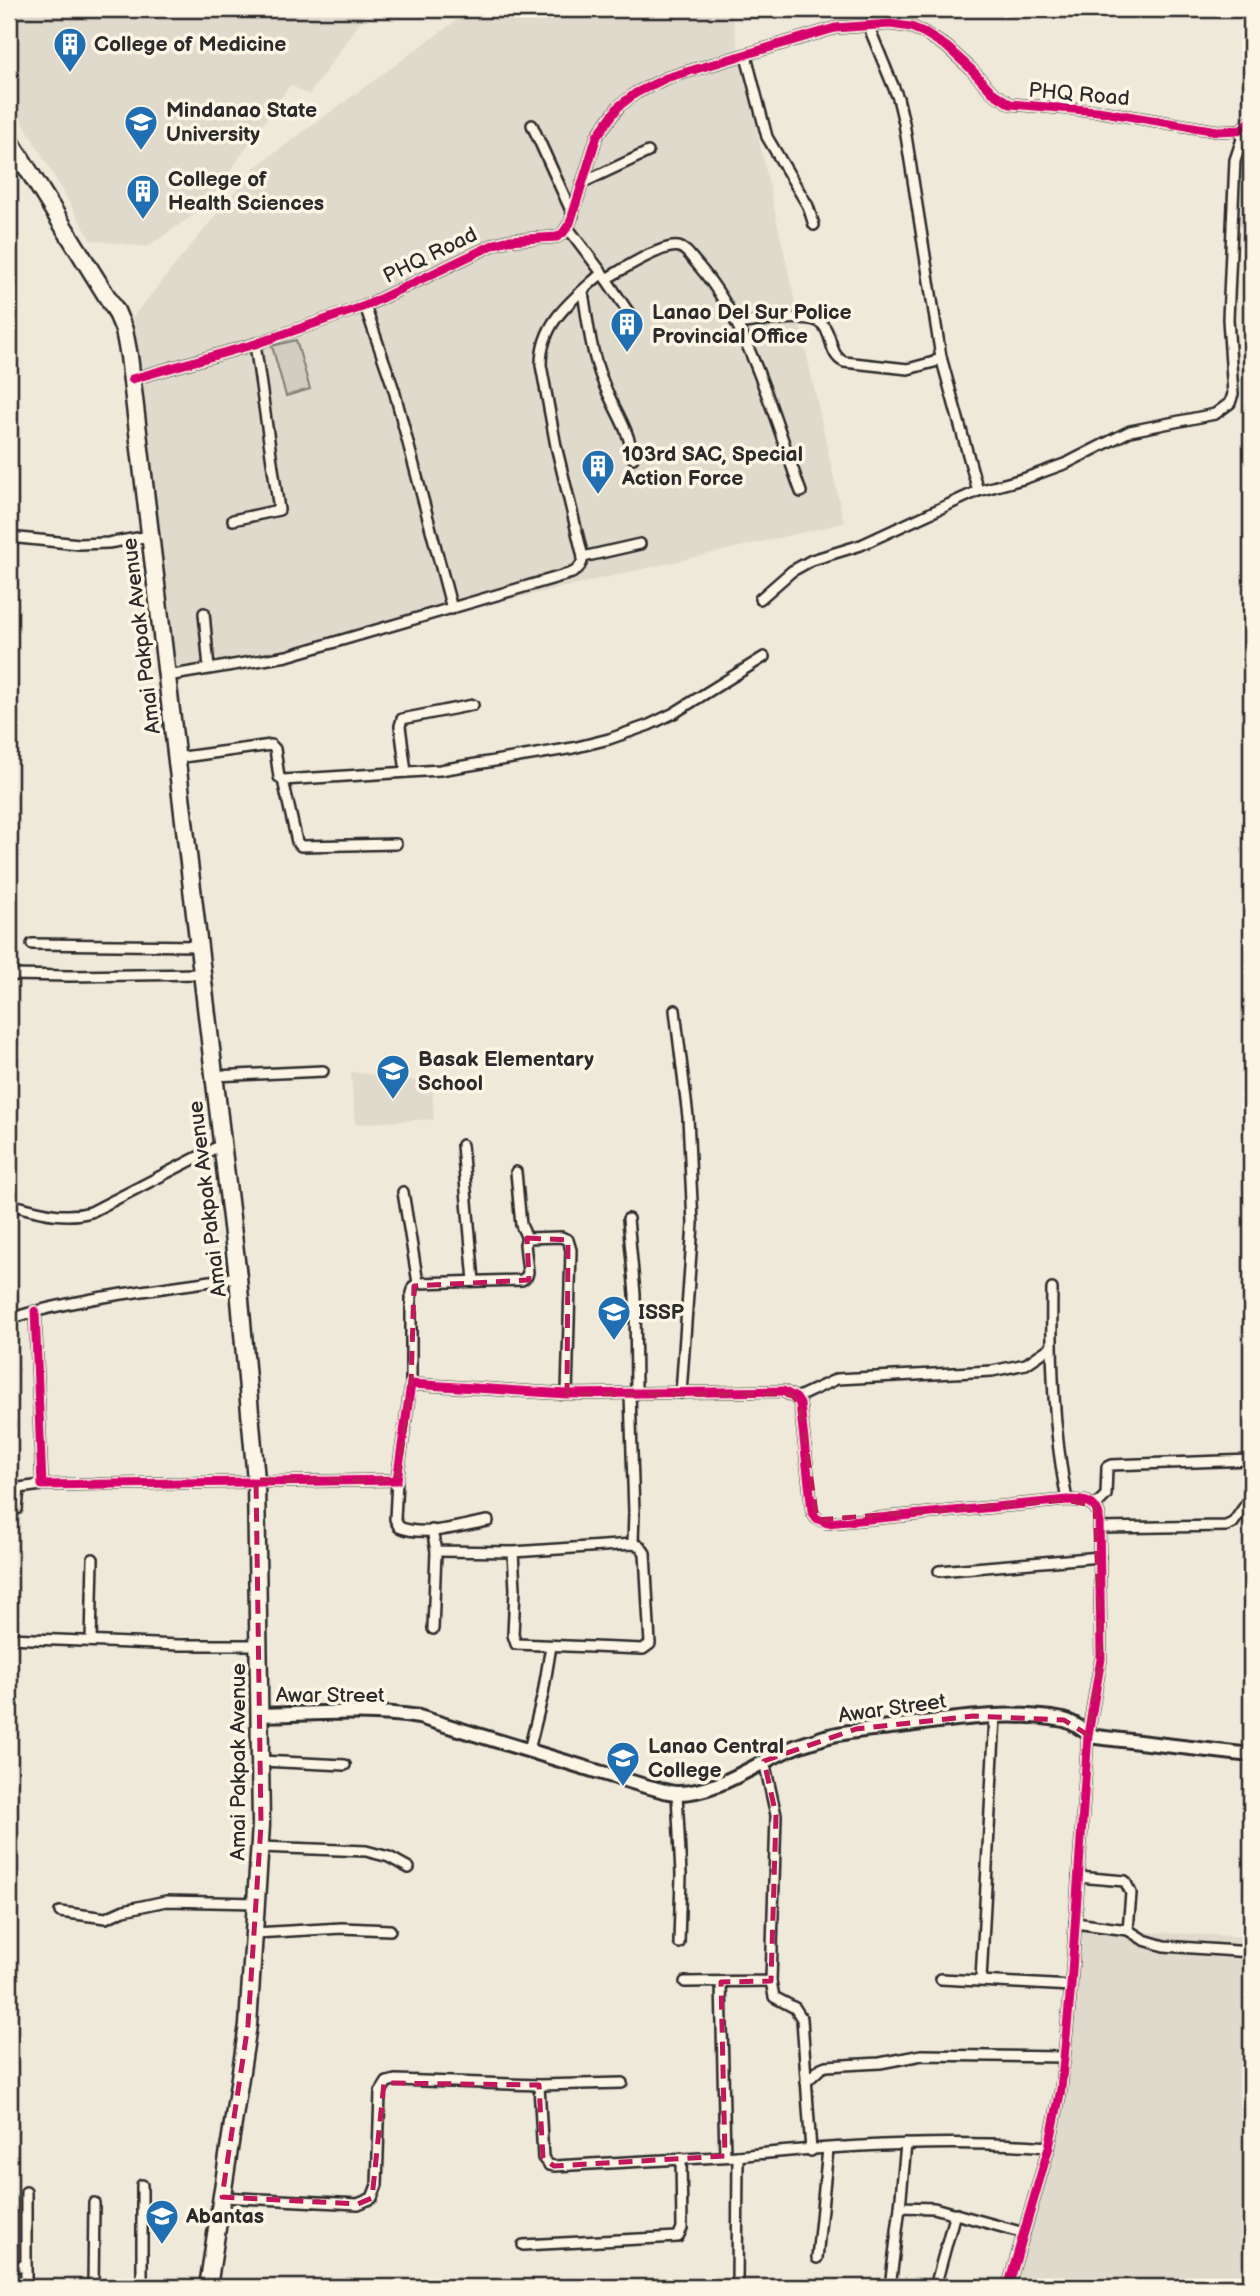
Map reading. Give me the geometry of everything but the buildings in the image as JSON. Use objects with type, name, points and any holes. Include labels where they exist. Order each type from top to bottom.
[{"type":"highway","name":"Amai Pakpak Avenue","points":[[9,139],[120,318],[124,330],[239,1277],[256,1480],[260,1847],[246,2037],[208,2287]]},
{"type":"street","name":"PHQ Road","points":[[132,379],[255,344],[365,306],[488,246],[509,240],[557,237],[568,228],[597,136],[620,106],[636,93],[666,78],[820,32],[868,25],[899,24],[935,39],[971,69],[992,92],[1010,104],[1130,115],[1241,134]]},
{"type":"street","points":[[868,25],[898,98],[904,123],[941,357],[978,491]]},
{"type":"street","points":[[746,56],[763,113],[767,138],[808,206],[814,225]]},
{"type":"street","points":[[760,599],[792,571],[812,560],[861,545],[978,491],[1067,463],[1130,431],[1215,414],[1230,403],[1233,394],[1228,319],[1235,160],[1241,134],[1251,121]]},
{"type":"street","points":[[532,125],[573,215]]},
{"type":"street","points":[[1241,134],[1251,145]]},
{"type":"street","points":[[582,183],[648,152]]},
{"type":"street","points":[[568,228],[633,319]]},
{"type":"street","points":[[167,676],[287,656],[452,609],[578,569],[583,557],[556,446],[541,352],[549,326],[583,292],[604,276],[674,246],[684,249],[707,276],[737,324],[801,492]]},
{"type":"street","points":[[583,292],[592,349],[602,381],[629,439],[633,458]]},
{"type":"street","points":[[365,306],[394,390],[452,609]]},
{"type":"street","points":[[737,324],[778,319],[815,320],[824,325],[837,358],[844,362],[908,369],[926,365],[941,357]]},
{"type":"street","points":[[233,520],[279,510],[255,344]]},
{"type":"street","points":[[9,537],[79,544],[108,543],[150,536]]},
{"type":"street","points":[[583,557],[640,544]]},
{"type":"street","points":[[204,613],[209,668]]},
{"type":"street","points":[[283,780],[440,770],[609,738],[649,725],[674,713],[764,657]]},
{"type":"street","points":[[406,772],[400,726],[402,719],[405,716],[473,705]]},
{"type":"street","points":[[176,758],[271,745],[275,748],[279,777],[283,780],[297,842],[301,846],[396,844]]},
{"type":"street","points":[[32,944],[198,946]]},
{"type":"street","points":[[9,975],[202,974]]},
{"type":"street","points":[[675,1010],[688,1117],[694,1224],[681,1393]]},
{"type":"street","points":[[214,1076],[323,1071]]},
{"type":"street","points":[[9,1204],[61,1216],[91,1212],[223,1144]]},
{"type":"street","points":[[462,1146],[474,1281]]},
{"type":"street","points":[[488,1521],[432,1530],[405,1530],[396,1524],[397,1480],[411,1384],[411,1297],[414,1286],[418,1283],[525,1279],[528,1272],[525,1244],[527,1238],[522,1225],[516,1172]]},
{"type":"street","points":[[403,1192],[418,1283]]},
{"type":"street","points":[[628,1219],[635,1294],[633,1544]]},
{"type":"street","points":[[527,1238],[561,1237],[568,1240],[571,1250],[567,1394]]},
{"type":"street","points":[[9,1319],[35,1311],[239,1277]]},
{"type":"street","points":[[1052,1289],[1051,1347],[1055,1435],[1067,1500]]},
{"type":"street","points":[[35,1311],[42,1485]]},
{"type":"street","points":[[796,1398],[837,1379],[992,1371],[1026,1364],[1051,1347]]},
{"type":"street","points":[[411,1384],[567,1394],[783,1391],[796,1398],[800,1404],[812,1511],[820,1521],[827,1523],[1067,1500],[1095,1506],[1099,1515],[1101,1659],[1088,1735],[1063,2057],[1057,2110],[1049,2147],[1008,2287]]},
{"type":"street","points":[[1095,1506],[1106,1495],[1105,1471],[1111,1465],[1251,1460]]},
{"type":"street","points":[[9,1511],[17,1509],[19,1488],[42,1485],[397,1480]]},
{"type":"street","points":[[1099,1528],[1226,1526],[1233,1523],[1251,1497]]},
{"type":"street","points":[[432,1530],[436,1551],[433,1629]]},
{"type":"street","points":[[436,1551],[513,1552],[633,1544],[640,1546],[645,1553],[650,1644],[643,1649],[519,1645],[513,1639],[513,1552]]},
{"type":"street","points":[[939,1571],[1100,1557]]},
{"type":"street","points":[[91,1641],[93,1559]]},
{"type":"street","points":[[9,1638],[179,1645],[259,1645]]},
{"type":"street","points":[[529,1750],[543,1694],[551,1646]]},
{"type":"street","name":"Awar Street","points":[[260,1715],[397,1714],[451,1725],[645,1786],[677,1793],[701,1789],[792,1748],[856,1729],[973,1716],[1021,1716],[1063,1720],[1074,1723],[1088,1735],[1251,1755]]},
{"type":"street","points":[[981,1980],[995,1716]]},
{"type":"street","points":[[261,1761],[345,1765]]},
{"type":"street","points":[[764,1761],[776,1815],[771,1981],[774,1997],[795,2008],[802,2019],[811,2151]]},
{"type":"street","points":[[677,1793],[681,1875],[679,1943]]},
{"type":"street","points":[[260,1847],[366,1851],[389,1857],[409,1868]]},
{"type":"street","points":[[1078,1877],[1125,1881],[1130,1893],[1128,1930]]},
{"type":"street","points":[[60,1912],[106,1918],[124,1910],[166,1901],[257,1903]]},
{"type":"street","points":[[1075,1923],[1128,1930],[1144,1940],[1164,1946],[1251,1952]]},
{"type":"street","points":[[255,1933],[329,1929],[390,1930]]},
{"type":"street","points":[[941,1979],[1070,1986]]},
{"type":"street","points":[[685,1982],[771,1981]]},
{"type":"street","points":[[721,1982],[724,2156]]},
{"type":"street","points":[[806,2082],[826,2066],[880,2063],[922,2055],[1063,2057]]},
{"type":"street","points":[[222,2197],[358,2204],[372,2197],[377,2185],[380,2093],[387,2082],[395,2080],[540,2085],[622,2083]]},
{"type":"street","points":[[540,2085],[543,2158],[549,2165],[554,2166],[906,2144],[1049,2147]]},
{"type":"street","points":[[890,2287],[906,2144]]},
{"type":"street","points":[[817,2258],[828,2149]]},
{"type":"street","points":[[737,2287],[738,2156]]},
{"type":"street","points":[[523,2245],[678,2237],[682,2228],[681,2158]]},
{"type":"street","points":[[142,2185],[142,2287]]},
{"type":"street","points":[[26,2192],[26,2287]]},
{"type":"street","points":[[93,2287],[94,2203]]},
{"type":"street","points":[[900,2207],[934,2208],[1024,2233]]},
{"type":"street","points":[[935,2287],[955,2213]]},
{"type":"street","points":[[9,2266],[26,2266]]},
{"type":"highlighted area","points":[[527,1238],[568,1240],[567,1394],[791,1394],[800,1404],[817,1520],[1067,1500],[1095,1506],[1101,1659],[1088,1735],[1064,1720],[973,1716],[856,1729],[764,1761],[776,1815],[771,1981],[721,1982],[725,2156],[554,2166],[543,2158],[539,2085],[384,2083],[372,2198],[358,2204],[222,2197],[248,2025],[261,1825],[256,1480],[397,1480],[411,1384],[414,1286],[529,1280]]},
{"type":"shaded area","name":"Mindanao State University","points":[[9,9],[369,9],[309,95],[290,85],[205,207],[147,247],[91,240],[9,98]]},
{"type":"shaded area","points":[[472,9],[730,9],[844,523],[281,652],[175,667],[127,324],[255,167]]},
{"type":"shaded area","points":[[296,340],[310,389],[286,396],[272,346]]},
{"type":"shaded area","name":"Basak Elementary School","points":[[351,1072],[432,1083],[434,1119],[355,1124]]},
{"type":"shaded area","points":[[1081,1929],[1251,1937],[1251,2287],[1013,2287],[1058,2136]]},
{"type":"cycle path","points":[[132,379],[255,344],[365,306],[495,244],[509,240],[557,237],[570,223],[597,136],[619,106],[636,93],[666,78],[835,28],[890,24],[923,32],[947,47],[992,92],[1010,104],[1098,111],[1217,131],[1240,130],[1251,121]]},
{"type":"cycle path","points":[[35,1311],[42,1485],[397,1480],[411,1384],[567,1394],[783,1391],[796,1398],[800,1404],[812,1511],[816,1518],[827,1523],[1067,1500],[1086,1502],[1094,1506],[1099,1515],[1101,1659],[1088,1735],[1071,1986],[1061,2089],[1049,2147],[1008,2287]]},
{"type":"place","name":"College of Medicine","points":[[70,74]]},
{"type":"place","name":"Mindanao State University","points":[[141,152]]},
{"type":"place","name":"College of Health Sciences","points":[[143,221]]},
{"type":"place","name":"Lanao Del Sur Police Provincial Office","points":[[627,354]]},
{"type":"place","name":"103rd SAC, Special Action Force","points":[[598,496]]},
{"type":"place","name":"Basak Elementary School","points":[[393,1101]]},
{"type":"place","name":"ISSP","points":[[614,1342]]},
{"type":"place","name":"Lanao Central College","points":[[623,1788]]},
{"type":"place","name":"Abantas","points":[[162,2246]]}]
